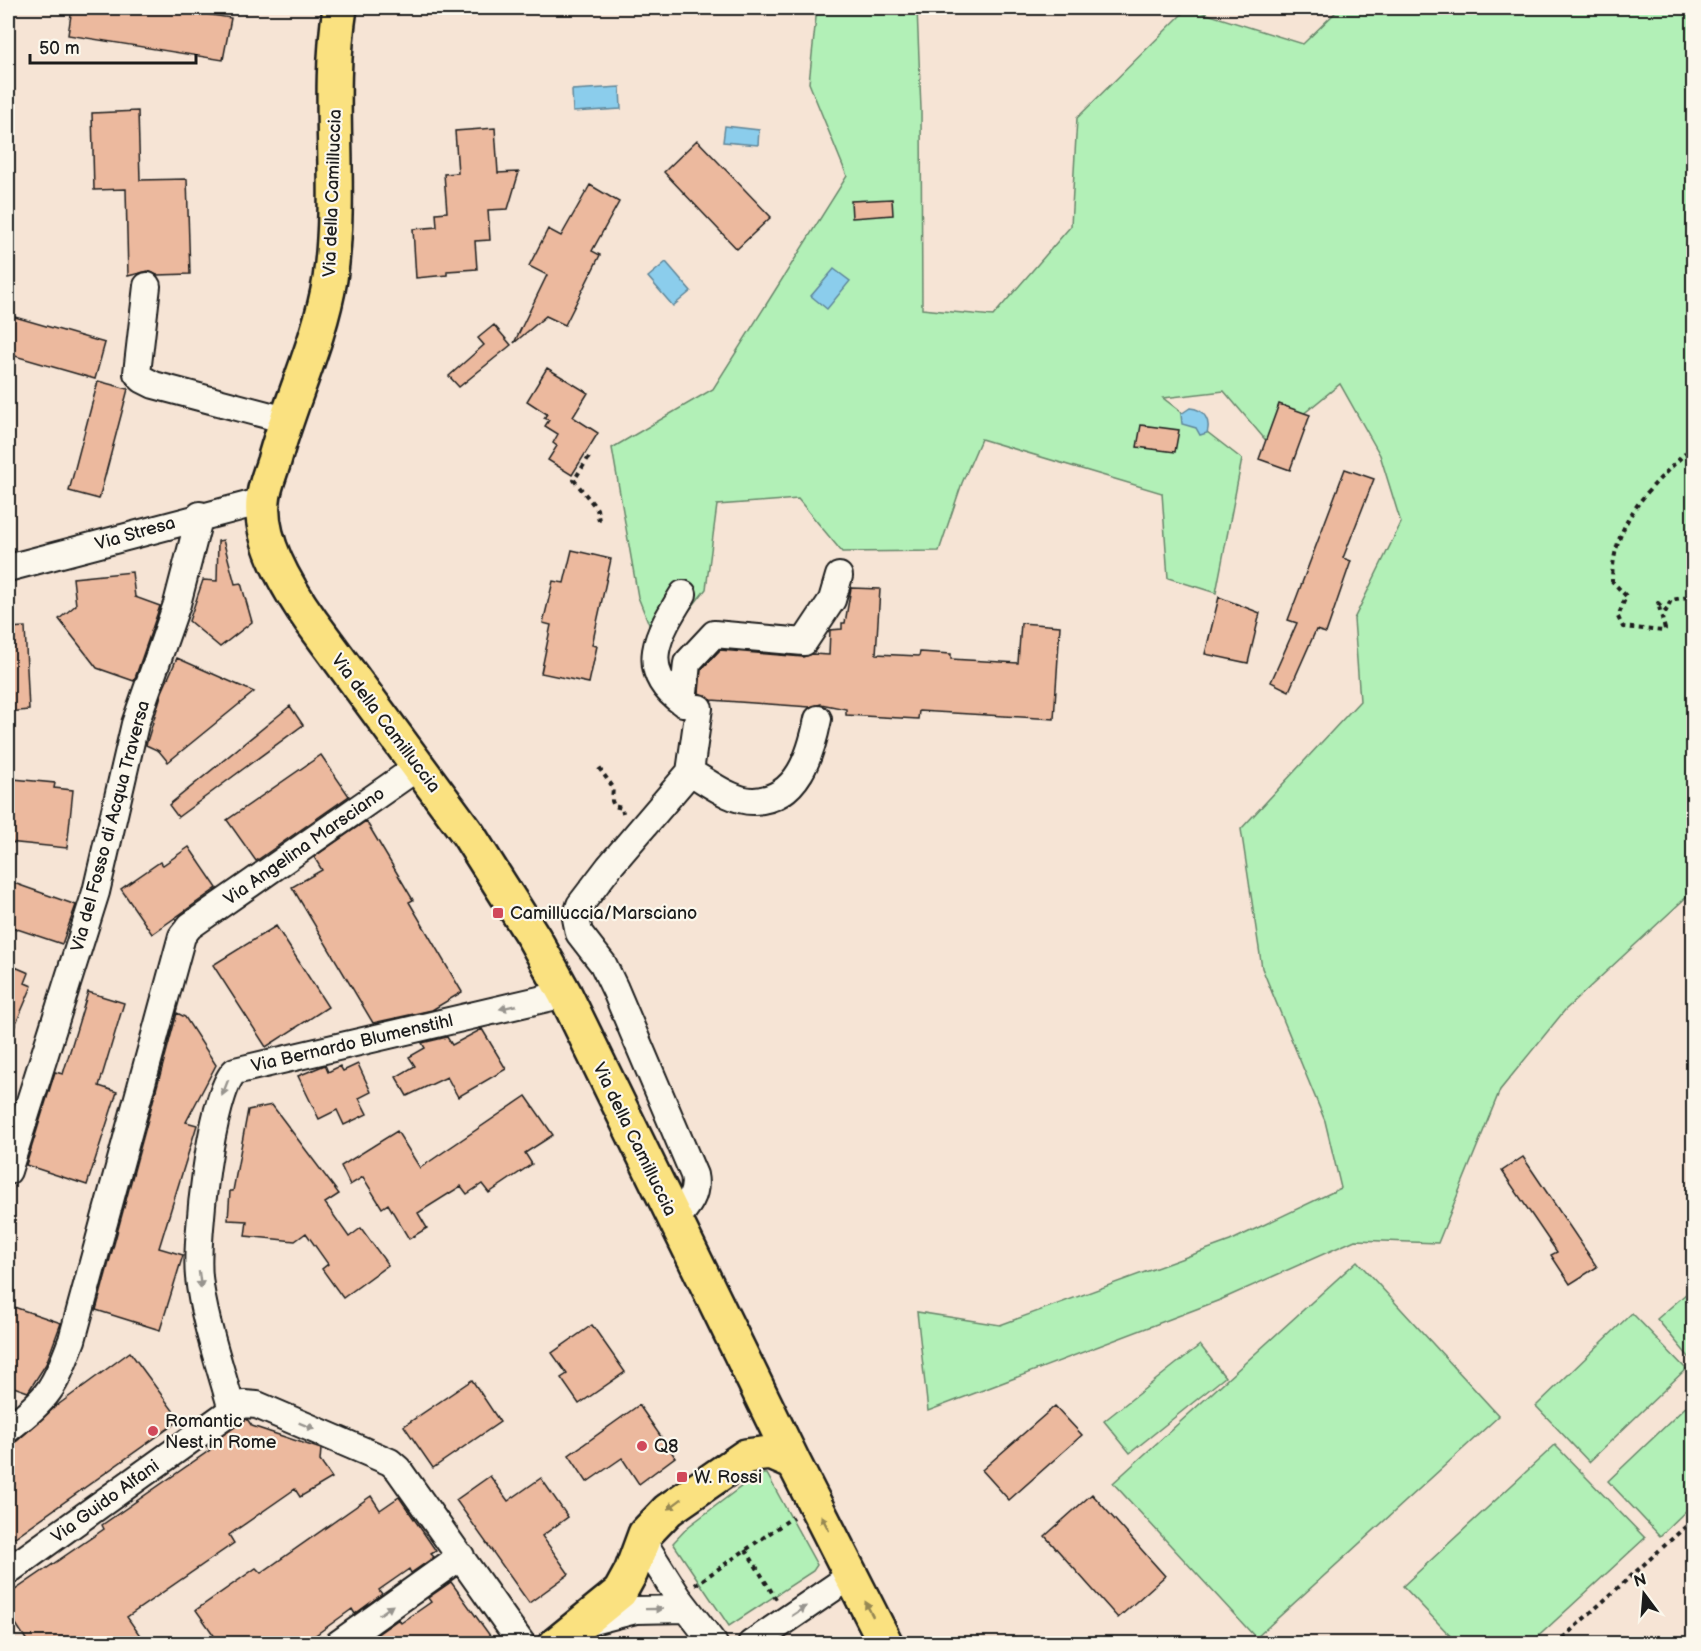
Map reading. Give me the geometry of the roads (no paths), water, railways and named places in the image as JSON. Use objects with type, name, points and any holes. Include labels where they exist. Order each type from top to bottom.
[{"type":"main road","name":"Via della Camilluccia","points":[[340,8],[336,52],[335,197],[330,280],[322,314],[286,420],[263,501],[263,514],[272,547],[291,592],[419,766],[480,853],[534,938],[565,994],[794,1463],[886,1644]]},
{"type":"main road","name":"Via della Camilluccia","points":[[740,1458],[754,1433],[758,1415],[757,1387]]},
{"type":"main road","points":[[556,1644],[620,1592],[632,1572],[642,1540],[663,1513],[740,1458],[764,1452],[794,1463]]},
{"type":"street","points":[[147,286],[137,373],[139,377],[154,385],[286,420]]},
{"type":"street","name":"Via Stresa","points":[[8,568],[200,515],[263,501]]},
{"type":"street","name":"Via del Fosso di Acqua Traversa","points":[[8,1172],[96,892],[135,724],[177,604],[200,515]]},
{"type":"street","points":[[682,594],[660,631],[655,653],[657,674],[666,691],[683,703],[687,663],[714,634],[804,642],[832,600],[839,576]]},
{"type":"street","points":[[675,1220],[689,1206],[696,1186],[694,1175],[615,989],[603,964],[579,933],[576,918],[580,905],[609,867],[690,772],[699,708]]},
{"type":"street","points":[[690,772],[738,798],[753,801],[772,795],[793,782],[802,771],[809,758],[818,719]]},
{"type":"street","name":"Via Angelina Marsciano","points":[[8,1429],[42,1402],[55,1384],[72,1340],[182,936],[190,926],[419,766]]},
{"type":"street","name":"Via Bernardo Blumenstihl","points":[[232,1410],[201,1292],[198,1247],[216,1124],[224,1087],[232,1074],[244,1067],[565,994]]},
{"type":"street","points":[[232,1410],[244,1404],[257,1406],[386,1459],[398,1469],[522,1644]]},
{"type":"street","name":"Via Guido Alfani","points":[[8,1571],[232,1410]]},
{"type":"street","points":[[642,1540],[682,1603],[714,1644]]},
{"type":"street","points":[[338,1644],[461,1556]]},
{"type":"street","points":[[751,1644],[852,1575]]},
{"type":"street","points":[[583,1624],[636,1610],[682,1603]]},
{"type":"water","points":[[620,87],[621,109],[573,112],[572,90]]},
{"type":"water","points":[[725,126],[759,130],[758,145],[723,142]]},
{"type":"water","points":[[666,262],[691,291],[673,306],[648,277]]},
{"type":"water","points":[[834,269],[850,281],[827,309],[811,296]]},
{"type":"water","points":[[1190,408],[1203,413],[1208,424],[1207,433],[1200,435],[1196,428],[1182,424],[1181,414]]},
{"type":"place","name":"Camilluccia/Marsciano","points":[[498,913]]},
{"type":"place","name":"Romantic Nest in Rome","points":[[153,1431]]},
{"type":"place","name":"Q8","points":[[642,1446]]},
{"type":"place","name":"W. Rossi","points":[[682,1477]]}]
